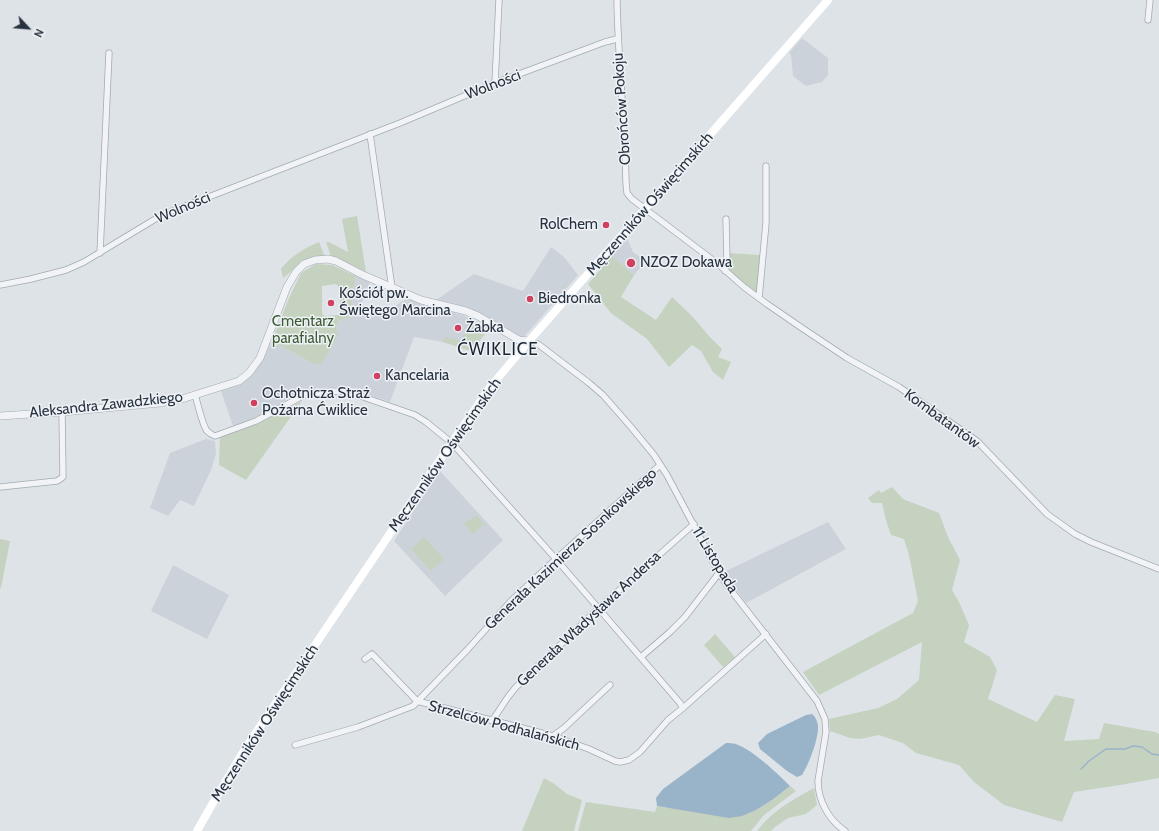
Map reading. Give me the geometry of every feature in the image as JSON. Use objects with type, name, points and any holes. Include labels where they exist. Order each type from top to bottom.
[{"type":"main road","name":"Męczenników Oświęcimskich","points":[[197,831],[249,743],[491,386],[828,0]]},
{"type":"street","points":[[494,83],[499,0]]},
{"type":"street","name":"Obrońców Pokoju","points":[[617,0],[617,39],[624,125],[627,190],[629,196],[645,209]]},
{"type":"street","points":[[1148,20],[1150,0]]},
{"type":"street","name":"Wolności","points":[[0,285],[66,270],[100,253],[162,215],[400,123],[494,83],[605,42],[617,39]]},
{"type":"street","points":[[100,253],[109,53]]},
{"type":"street","points":[[370,134],[392,288]]},
{"type":"street","points":[[759,298],[766,223],[766,166]]},
{"type":"street","name":"Kombatantów","points":[[645,209],[759,298],[847,358],[899,387],[977,441],[1047,514],[1075,534],[1091,542],[1159,569]]},
{"type":"street","points":[[725,271],[727,262],[726,219]]},
{"type":"street","name":"Aleksandra Zawadzkiego","points":[[0,416],[160,403],[195,395],[239,381],[248,373],[260,358],[287,287],[296,272],[304,264],[315,260],[332,260],[421,300],[466,311],[478,316],[520,340],[530,341]]},
{"type":"street","name":"11 Listopada","points":[[530,341],[538,344],[603,395],[631,427],[660,465],[727,585],[817,700],[825,719],[826,732],[822,749],[818,789],[824,808],[833,821],[845,831]]},
{"type":"street","points":[[195,395],[204,426],[207,431],[216,436],[256,421],[306,394],[331,391],[349,392],[415,415],[426,422],[452,443],[599,608],[683,708]]},
{"type":"street","points":[[0,487],[57,481],[63,477],[62,412]]},
{"type":"street","name":"Generała Kazimierza Sosnkowskiego","points":[[417,701],[468,649],[511,601],[660,465]]},
{"type":"street","name":"Generała Władysława Andersa","points":[[492,721],[516,686],[599,608],[694,524]]},
{"type":"street","points":[[641,657],[685,617],[719,573]]},
{"type":"street","name":"Strzelców Podhalańskich","points":[[295,745],[358,727],[392,715],[413,706],[417,701],[553,736],[589,749],[615,761],[625,761],[629,760],[640,752],[668,720],[766,634]]},
{"type":"street","points":[[364,659],[372,654],[417,701]]},
{"type":"street","points":[[553,736],[564,728],[610,685]]},
{"type":"shaded area","points":[[802,38],[828,58],[828,75],[822,82],[806,86],[793,76],[791,55],[789,53]]},
{"type":"shaded area","points":[[627,238],[633,252],[646,261],[634,275],[612,256]]},
{"type":"shaded area","points":[[551,247],[564,257],[578,275],[523,338],[480,313],[452,303],[436,300],[474,274],[523,291]]},
{"type":"shaded area","points":[[356,276],[370,282],[361,305],[382,315],[407,298],[465,316],[489,329],[471,351],[443,342],[414,337],[390,402],[351,388],[330,387],[305,390],[256,417],[233,426],[221,391],[240,385],[251,375],[263,359],[272,341],[314,364],[336,329],[338,321],[350,317]]},
{"type":"shaded area","points":[[206,439],[215,441],[216,454],[211,470],[194,506],[180,500],[168,516],[150,508],[170,453]]},
{"type":"shaded area","points":[[440,471],[503,540],[445,596],[394,541]]},
{"type":"shaded area","points":[[828,522],[846,549],[746,603],[724,572]]},
{"type":"shaded area","points":[[173,565],[229,595],[207,639],[151,611]]},
{"type":"green space","points":[[357,216],[366,272],[338,258],[331,257],[326,242],[329,242],[348,252],[342,219]]},
{"type":"green space","points":[[319,242],[325,257],[303,262],[283,278],[281,269],[289,260],[303,250]]},
{"type":"green space","points":[[729,253],[760,255],[757,293],[727,270]]},
{"type":"green space","points":[[612,256],[634,275],[621,297],[656,320],[672,297],[692,316],[722,349],[718,357],[731,362],[723,380],[713,372],[701,351],[692,345],[669,367],[647,339],[611,313],[588,284]]},
{"type":"green space","name":"Cmentarz parafialny","points":[[316,264],[332,265],[356,276],[350,317],[338,321],[336,329],[338,335],[322,363],[314,364],[272,341],[289,298],[301,273]],"holes":[[[336,284],[341,290],[339,315],[325,316],[322,314],[322,286]]]},
{"type":"green space","points":[[472,320],[489,329],[471,351],[443,342],[445,337],[462,341],[467,326]]},
{"type":"green space","points":[[302,401],[246,480],[219,465],[220,437],[257,424]]},
{"type":"green space","points":[[892,487],[903,499],[939,513],[948,537],[960,560],[952,590],[969,625],[964,642],[990,657],[997,670],[988,699],[1037,722],[1055,695],[1075,699],[1064,741],[1099,739],[1104,723],[1155,732],[1159,734],[1159,778],[1074,792],[1062,822],[1004,805],[974,782],[959,765],[916,753],[903,743],[879,735],[860,739],[850,738],[830,731],[829,719],[878,708],[897,699],[919,680],[922,642],[819,695],[803,672],[913,613],[918,601],[909,555],[904,539],[891,535],[882,503],[872,503],[868,498],[879,490],[881,493]]},
{"type":"green space","points":[[476,515],[484,524],[473,534],[464,524]]},
{"type":"green space","points":[[424,537],[444,559],[431,571],[411,549]]},
{"type":"green space","points":[[0,539],[10,541],[1,588],[0,588]]},
{"type":"green space","points":[[715,634],[735,657],[723,667],[704,645]]},
{"type":"green space","points":[[544,778],[567,794],[582,800],[574,831],[522,831]]},
{"type":"green space","points":[[790,786],[796,791],[764,815],[751,831],[578,831],[586,802],[655,812],[657,806],[667,808],[756,810]]},
{"type":"green space","points":[[814,788],[817,805],[806,814],[788,818],[771,831],[757,831],[769,818],[790,801]]},
{"type":"water","points":[[812,714],[818,725],[817,737],[805,770],[802,775],[797,777],[787,771],[760,749],[758,743],[767,734],[806,715]]},
{"type":"water","points":[[726,743],[732,743],[743,747],[772,768],[790,786],[756,810],[742,816],[729,818],[657,806],[656,798],[663,789]]},
{"type":"waterway","points":[[1081,769],[1089,761],[1106,749],[1125,749],[1133,746],[1142,747],[1152,754],[1159,755]]},
{"type":"place","name":"RolChem","points":[[606,225]]},
{"type":"place","name":"NZOZ Dokawa","points":[[631,263]]},
{"type":"place","name":"Biedronka","points":[[530,299]]},
{"type":"place","name":"Kościół pw. Świętego Marcina","points":[[331,303]]},
{"type":"place","name":"Żabka","points":[[458,328]]},
{"type":"place","name":"Kancelaria","points":[[377,376]]},
{"type":"place","name":"Ochotnicza Straż Pożarna Ćwiklice","points":[[254,403]]},
{"type":"district","name":"ĆWIKLICE","points":[[498,350]]}]
